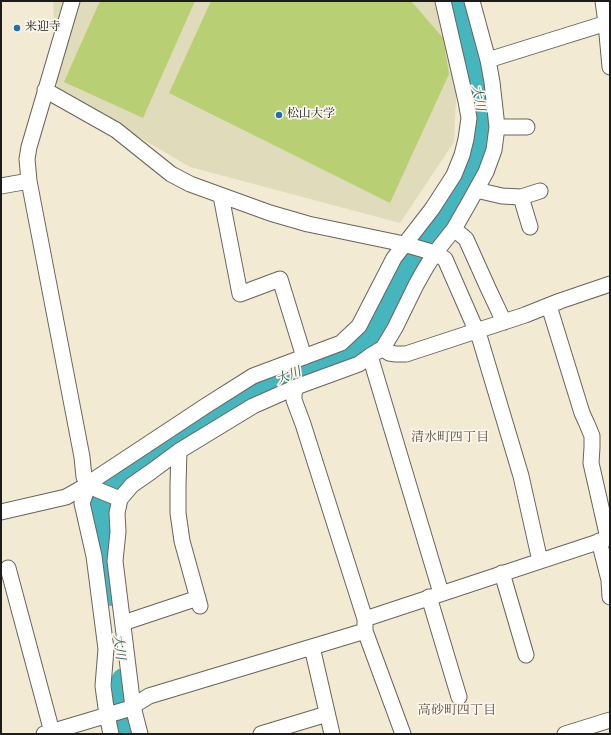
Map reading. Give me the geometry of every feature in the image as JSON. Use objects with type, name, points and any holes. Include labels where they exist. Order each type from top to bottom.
[{"type":"street","points":[[72,1],[45,90],[27,159],[29,181],[82,457],[84,477],[93,487],[117,498]]},
{"type":"street","points":[[111,734],[109,714],[103,686],[106,650],[105,642],[94,556],[82,503],[93,487],[95,479],[207,405],[253,376],[341,343],[359,326],[394,258],[406,245],[432,209],[454,175],[462,155],[469,118],[443,1]]},
{"type":"street","points":[[140,734],[131,708],[115,561],[118,532],[117,498],[132,485],[179,452],[253,406],[296,387],[359,364],[376,352],[395,328],[431,252],[454,229],[486,172],[494,150],[497,127],[492,82],[488,60],[472,1]]},
{"type":"street","points":[[603,1],[608,23],[610,67]]},
{"type":"street","points":[[488,60],[608,23]]},
{"type":"street","points":[[45,90],[116,130],[171,174],[190,184],[270,214],[308,224],[406,245],[431,252],[445,259],[480,339],[521,476],[540,560]]},
{"type":"street","points":[[497,127],[527,127]]},
{"type":"street","points":[[1,186],[29,181]]},
{"type":"street","points":[[476,190],[502,196],[521,197],[540,191]]},
{"type":"street","points":[[221,196],[240,294],[280,280],[304,357]]},
{"type":"street","points":[[521,197],[530,228]]},
{"type":"street","points":[[454,229],[466,239],[504,322]]},
{"type":"street","points":[[376,352],[406,354],[476,332],[610,284]]},
{"type":"street","points":[[549,306],[582,413],[592,436],[591,463],[606,539],[610,597]]},
{"type":"street","points":[[376,352],[459,697]]},
{"type":"street","points":[[296,387],[294,400],[306,432],[365,625],[403,734]]},
{"type":"street","points":[[122,623],[199,602],[182,541],[178,513],[179,452]]},
{"type":"street","points":[[1,512],[66,497],[93,487]]},
{"type":"street","points":[[8,568],[48,733],[131,708],[149,696],[312,647],[435,595],[606,539]]},
{"type":"street","points":[[502,573],[526,654]]},
{"type":"street","points":[[312,647],[332,734]]},
{"type":"street","points":[[261,734],[328,714]]},
{"type":"street","points":[[564,734],[610,720]]},
{"type":"shaded area","name":"松山大学","points":[[53,1],[436,1],[457,79],[454,142],[400,223],[190,167],[57,89]]},
{"type":"green space","points":[[100,1],[195,1],[143,118],[64,82]]},
{"type":"green space","points":[[211,1],[411,1],[443,38],[449,74],[390,203],[169,93]]},
{"type":"waterway","name":"大川","points":[[112,593],[102,512],[105,498],[116,484],[257,392],[283,379],[352,354],[372,333],[392,293],[438,225],[471,164],[482,113],[457,1]]},
{"type":"waterway","name":"大川","points":[[124,681],[129,734]]},
{"type":"place","name":"来迎寺","points":[[17,28]]},
{"type":"place","name":"松山大学","points":[[279,115]]},
{"type":"district","name":"清水町四丁目","points":[[450,438]]},
{"type":"district","name":"高砂町四丁目","points":[[457,711]]}]
